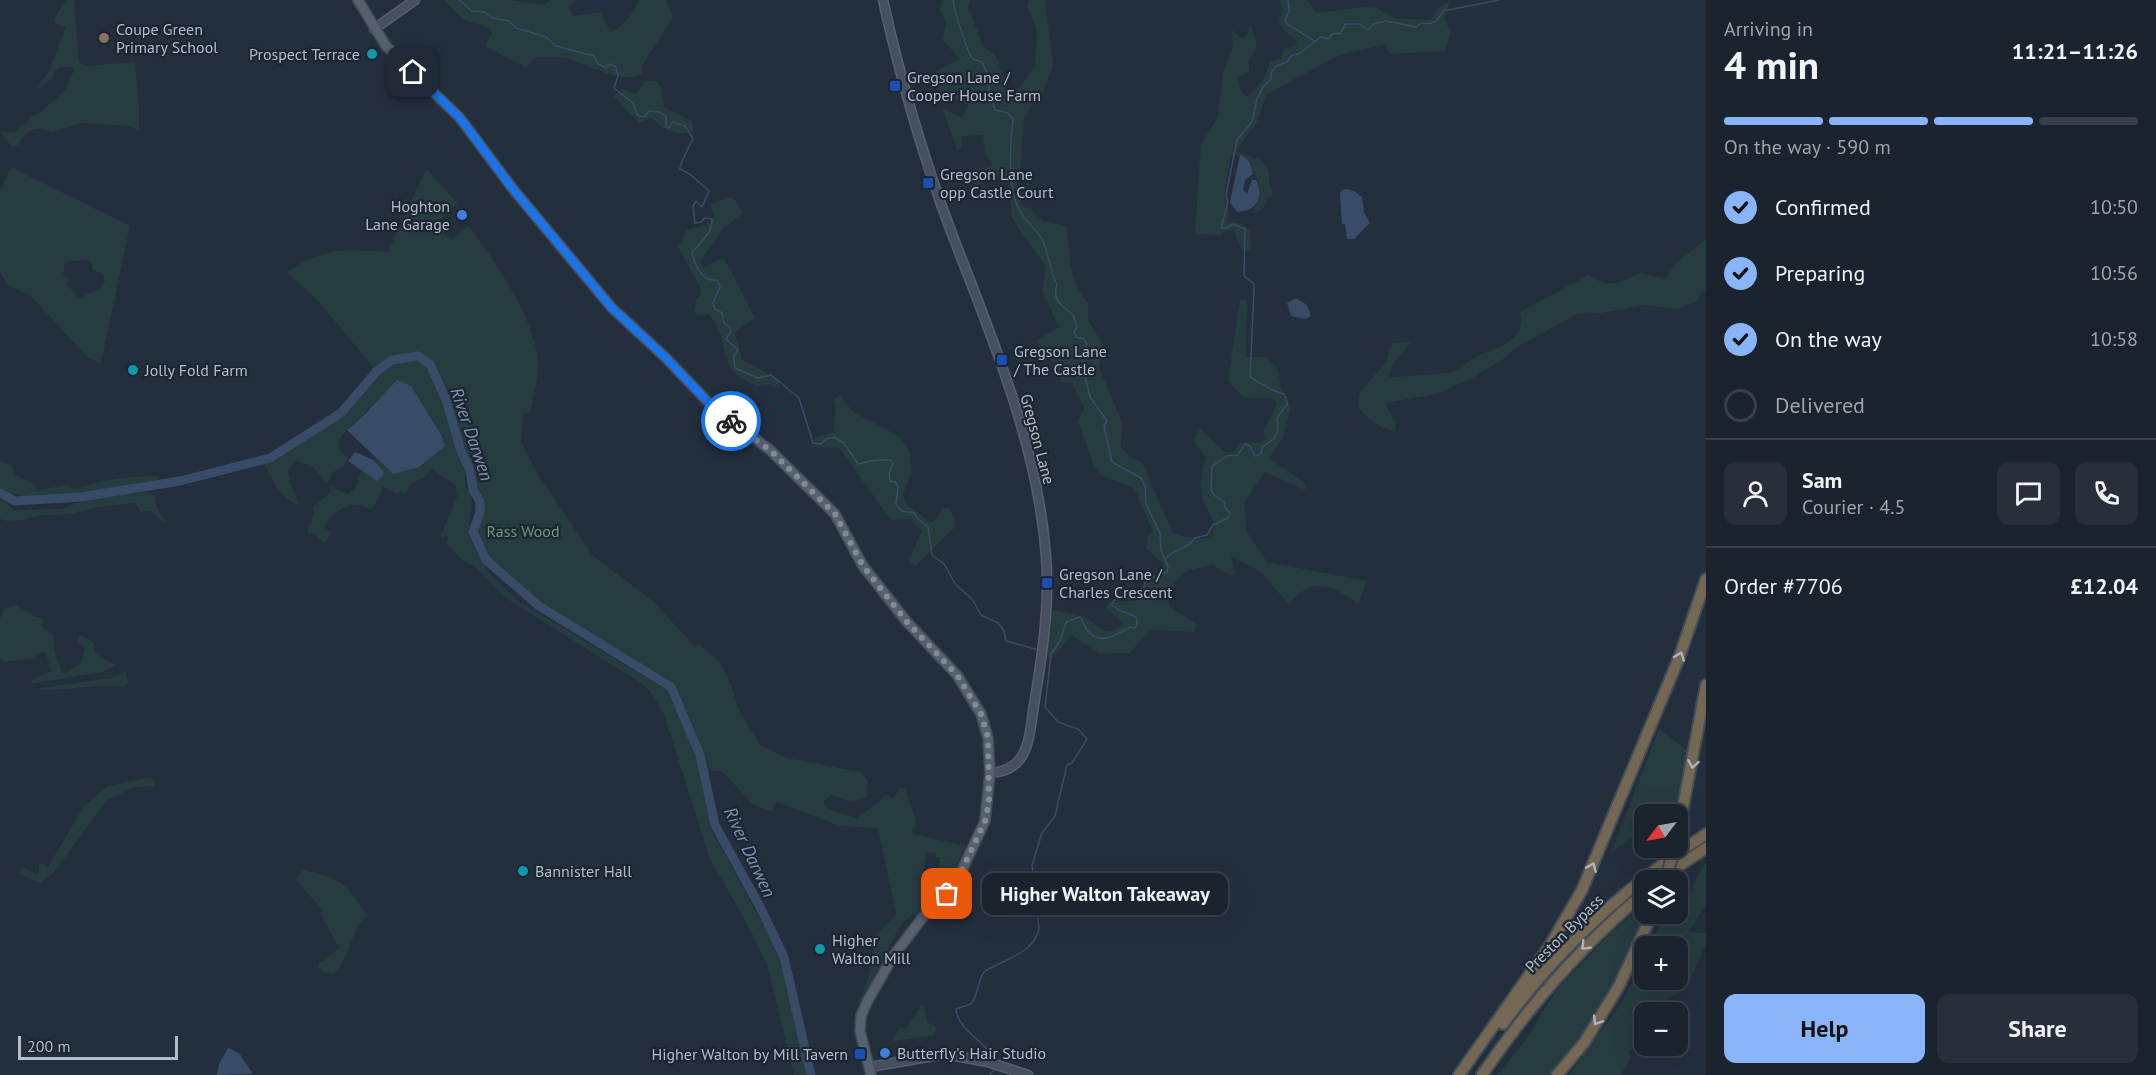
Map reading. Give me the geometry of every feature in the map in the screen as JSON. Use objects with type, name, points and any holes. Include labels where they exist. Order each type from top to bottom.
[{"type":"highway","points":[[1459,1075],[1549,947],[1582,890],[1679,658],[1706,579]]},
{"type":"highway","points":[[1684,804],[1706,685]]},
{"type":"highway","name":"Preston Bypass","points":[[1466,1075],[1538,979],[1581,934],[1646,876],[1706,834]]},
{"type":"highway","points":[[1673,870],[1706,848]]},
{"type":"highway","name":"Preston Bypass","points":[[1482,1075],[1515,1026],[1563,970],[1602,930],[1634,902]]},
{"type":"highway","points":[[1557,1075],[1584,1043],[1619,986],[1647,924]]},
{"type":"main road","points":[[358,0],[386,46],[460,118],[513,189],[612,308],[665,357],[708,402],[771,451],[835,514],[863,566],[907,622],[957,675],[981,714],[988,738],[990,773],[985,821],[955,885],[923,917],[894,955],[868,1000],[861,1016],[860,1031],[870,1071]]},
{"type":"street","points":[[374,29],[415,0]]},
{"type":"street","name":"Gregson Lane","points":[[883,0],[914,120],[948,224],[995,346],[1041,508],[1046,556],[1044,637],[1026,751],[1021,759],[1009,768],[990,773]]},
{"type":"street","points":[[870,1071],[945,1054],[994,1064],[1028,1075]]},
{"type":"green space","points":[[66,0],[74,0],[79,62],[85,66],[135,62],[139,130],[130,126],[81,123],[52,132],[41,129],[32,130],[18,145],[11,146],[0,131],[15,133],[21,125],[26,124],[31,116],[39,114],[66,89],[74,70],[72,67],[60,67],[53,72],[53,78],[35,90],[49,71],[66,27],[56,24],[54,19]]},
{"type":"green space","points":[[444,0],[508,0],[544,5],[550,0],[576,0],[569,8],[574,16],[600,12],[611,32],[628,19],[639,0],[666,0],[673,17],[642,66],[642,74],[625,77],[561,58],[535,57],[526,68],[485,46],[492,32],[489,28],[464,20]]},
{"type":"green space","points":[[942,0],[971,0],[968,7],[983,46],[997,57],[1006,89],[1011,93],[1020,87],[1035,66],[1037,31],[1027,6],[1029,0],[1045,0],[1053,65],[1043,93],[1036,98],[1024,119],[1020,171],[1016,177],[1019,198],[1023,207],[1030,208],[1043,221],[1067,226],[1074,276],[1088,303],[1088,320],[1103,345],[1099,368],[1122,422],[1121,447],[1130,457],[1142,462],[1173,534],[1201,539],[1213,533],[1212,520],[1201,491],[1202,471],[1206,458],[1193,440],[1200,429],[1226,453],[1234,452],[1241,442],[1261,443],[1265,439],[1263,432],[1277,404],[1272,398],[1245,398],[1228,381],[1240,299],[1247,300],[1246,357],[1267,357],[1278,369],[1281,388],[1291,408],[1283,438],[1269,458],[1306,484],[1305,490],[1265,472],[1244,503],[1247,532],[1267,562],[1367,581],[1358,604],[1331,588],[1314,586],[1297,596],[1289,605],[1261,572],[1231,556],[1235,575],[1227,574],[1213,565],[1186,571],[1167,591],[1169,606],[1197,625],[1194,632],[1150,630],[1130,653],[1099,654],[1072,635],[1053,657],[1047,657],[1052,610],[1082,617],[1102,630],[1111,631],[1123,623],[1106,608],[1109,602],[1135,601],[1142,597],[1147,583],[1164,571],[1162,562],[1147,549],[1147,538],[1153,532],[1134,488],[1100,475],[1093,463],[1078,421],[1084,408],[1072,383],[1061,382],[1055,365],[1036,341],[1059,327],[1042,291],[1046,266],[1012,217],[1008,179],[993,177],[978,185],[971,183],[967,173],[993,165],[985,153],[983,135],[962,136],[961,149],[957,150],[942,108],[962,118],[969,105],[939,92],[936,71],[960,59],[943,40],[946,22],[940,10]]},
{"type":"green space","points":[[1280,0],[1308,0],[1316,13],[1373,6],[1395,18],[1430,20],[1438,8],[1450,1],[1444,19],[1451,32],[1445,51],[1390,54],[1384,45],[1339,55],[1267,94],[1256,124],[1239,146],[1238,152],[1261,160],[1269,171],[1273,196],[1267,198],[1262,210],[1254,213],[1253,208],[1260,201],[1260,188],[1250,162],[1245,157],[1231,154],[1224,196],[1229,210],[1227,224],[1240,223],[1250,231],[1251,251],[1241,250],[1234,230],[1226,231],[1221,235],[1195,234],[1201,144],[1218,117],[1223,73],[1233,48],[1232,30],[1242,38],[1248,35],[1249,25],[1252,27],[1256,40],[1255,52],[1249,59],[1249,72],[1239,77],[1239,85],[1244,95],[1248,96],[1264,79],[1270,62],[1280,59],[1284,49],[1297,45],[1296,40],[1285,31],[1279,22],[1282,10]]},
{"type":"green space","points":[[645,81],[657,81],[661,87],[664,107],[692,121],[694,131],[676,133],[661,126],[652,118],[639,123],[613,96],[622,89],[637,94]]},
{"type":"green space","points":[[11,167],[130,226],[101,363],[88,358],[31,296],[9,286],[0,272],[0,191]],"holes":[[[86,260],[91,262],[93,270],[103,274],[105,281],[100,289],[77,299],[74,291],[66,285],[69,279],[63,275],[65,262]]]},
{"type":"green space","name":"Rass Wood","points":[[426,169],[458,203],[435,224],[452,240],[468,226],[502,274],[523,312],[531,331],[538,367],[530,413],[523,414],[521,442],[538,474],[593,556],[654,602],[695,647],[700,644],[720,663],[728,677],[739,710],[760,745],[787,758],[861,772],[868,781],[866,798],[850,801],[830,795],[823,802],[828,809],[856,818],[878,803],[886,794],[893,799],[900,788],[905,788],[916,820],[913,834],[965,846],[951,877],[934,900],[917,917],[913,914],[900,926],[887,951],[892,955],[865,992],[856,1010],[869,976],[876,935],[896,914],[878,828],[840,826],[777,802],[772,812],[752,804],[723,772],[711,770],[674,684],[540,603],[488,559],[475,532],[481,514],[481,501],[474,490],[472,469],[463,450],[448,400],[432,363],[418,354],[391,358],[375,370],[320,303],[287,272],[324,254],[347,250],[388,252]],"holes":[[[927,852],[936,853],[936,857],[940,857],[937,878],[923,877]]]},
{"type":"green space","points":[[733,197],[743,213],[724,227],[700,262],[705,267],[722,258],[728,265],[755,318],[735,332],[742,360],[778,379],[780,389],[766,384],[756,386],[732,370],[714,321],[708,314],[699,315],[694,312],[696,299],[701,295],[699,285],[678,247],[687,230],[706,225],[714,217],[710,204]]},
{"type":"green space","points":[[1706,239],[1706,288],[1696,301],[1678,309],[1646,305],[1601,313],[1577,314],[1517,347],[1505,358],[1474,377],[1437,394],[1385,403],[1395,421],[1396,432],[1374,422],[1358,405],[1360,393],[1387,360],[1391,343],[1411,342],[1392,365],[1389,377],[1453,372],[1469,361],[1513,339],[1521,323],[1520,312],[1589,275],[1608,283],[1621,282],[1640,273],[1666,279],[1675,264]]},
{"type":"green space","points":[[416,359],[428,366],[444,401],[465,471],[465,486],[472,498],[468,536],[488,572],[521,603],[667,690],[697,756],[711,829],[781,957],[808,1075],[794,1075],[767,965],[750,929],[709,857],[664,714],[644,685],[503,596],[477,569],[461,559],[446,542],[449,540],[446,535],[443,538],[441,535],[457,497],[455,485],[432,469],[425,477],[410,484],[406,494],[400,491],[398,494],[383,487],[374,506],[370,509],[356,505],[338,511],[324,527],[331,532],[325,544],[314,534],[307,533],[314,511],[313,507],[330,493],[330,486],[347,494],[355,489],[362,470],[377,481],[384,472],[373,460],[374,458],[393,474],[369,408],[338,441],[340,451],[348,458],[344,466],[330,474],[330,480],[326,482],[311,465],[296,461],[288,471],[290,483],[299,503],[296,504],[280,492],[264,465],[345,414],[378,373],[394,362]]},
{"type":"green space","points":[[840,395],[852,411],[900,437],[910,453],[911,474],[903,494],[907,505],[932,523],[942,508],[949,508],[955,521],[954,528],[914,567],[909,559],[922,531],[910,519],[891,520],[839,448],[814,447],[815,438],[833,432],[836,410],[834,399]]},
{"type":"green space","points":[[0,461],[11,465],[16,475],[32,483],[38,490],[68,485],[75,489],[105,480],[137,477],[158,476],[159,481],[146,481],[145,484],[78,494],[24,497],[0,489]]},
{"type":"green space","points":[[144,492],[155,495],[157,509],[165,520],[165,524],[151,511],[141,512],[135,503],[99,507],[71,514],[44,515],[11,522],[0,519],[0,501],[4,501],[14,510],[61,509],[89,499]]},
{"type":"green space","points":[[16,605],[36,617],[41,617],[43,621],[41,626],[53,635],[55,653],[62,672],[66,673],[81,663],[85,648],[78,642],[79,634],[93,642],[96,654],[116,665],[102,672],[31,684],[32,680],[51,671],[46,653],[42,652],[32,658],[4,662],[0,659],[0,619],[4,609]]},
{"type":"green space","points":[[125,671],[128,682],[123,687],[103,686],[51,690],[40,688],[112,678]]},
{"type":"green space","points":[[1659,729],[1688,751],[1676,804],[1634,804],[1634,835],[1611,853]]},
{"type":"green space","points":[[151,777],[155,786],[134,787],[107,800],[55,871],[40,883],[19,874],[23,867],[36,874],[39,873],[39,865],[42,863],[48,867],[84,806],[108,786]]},
{"type":"green space","points":[[1706,862],[1706,905],[1689,931],[1706,934],[1706,944],[1688,983],[1688,936],[1655,936],[1660,924],[1688,924],[1688,899],[1695,880]]},
{"type":"green space","points":[[303,870],[327,876],[342,884],[368,916],[362,921],[344,959],[334,974],[325,973],[318,966],[339,948],[322,917],[321,909],[296,879]]},
{"type":"green space","points":[[1634,913],[1634,924],[1642,924],[1637,936],[1634,936],[1634,942],[1616,978],[1592,1018],[1550,1075],[1497,1075],[1524,1042],[1557,989],[1611,933]]},
{"type":"green space","points":[[1634,979],[1634,990],[1685,990],[1660,1002],[1634,1002],[1634,1046],[1628,1052],[1631,1057],[1621,1075],[1569,1075],[1622,1002]]},
{"type":"green space","points":[[921,1005],[924,1006],[928,1024],[932,1023],[936,1027],[935,1035],[894,1041],[893,1037],[901,1027],[906,1029]]},
{"type":"water","points":[[1240,155],[1248,160],[1253,174],[1245,180],[1243,190],[1247,194],[1252,180],[1256,180],[1260,192],[1254,206],[1237,212],[1230,202]]},
{"type":"water","points":[[1346,189],[1362,197],[1364,213],[1370,223],[1354,239],[1347,239],[1345,224],[1342,224],[1340,194]]},
{"type":"water","points":[[1296,298],[1307,305],[1311,316],[1304,319],[1291,316],[1287,303]]},
{"type":"water","points":[[397,380],[411,386],[441,435],[445,446],[419,467],[393,474],[347,430]]},
{"type":"water","points":[[355,452],[373,460],[384,472],[383,476],[377,481],[348,461]]},
{"type":"water","points":[[228,1048],[239,1053],[253,1074],[217,1075],[219,1064]]},
{"type":"waterway","points":[[459,0],[472,11],[485,12],[493,18],[509,21],[516,28],[546,37],[556,46],[594,56],[598,64],[606,68],[610,64],[616,67],[618,76],[614,88],[633,103],[637,115],[644,117],[649,111],[659,112],[666,117],[666,127],[669,128],[672,122],[685,126],[693,138],[680,169],[691,175],[709,191],[702,207],[696,201],[693,206],[695,223],[705,218],[712,219],[708,234],[692,253],[703,276],[717,280],[720,287],[713,303],[715,309],[722,313],[724,323],[730,327],[731,331],[726,339],[738,350],[734,356],[735,368],[758,378],[771,375],[799,398],[813,443],[821,444],[826,439],[834,437],[844,443],[858,464],[890,460],[893,463],[889,474],[890,481],[895,482],[898,487],[896,504],[902,511],[915,513],[917,518],[928,527],[932,555],[944,564],[956,585],[972,599],[981,615],[998,623],[1004,631],[1006,641],[1039,650]]},
{"type":"waterway","points":[[953,0],[970,55],[973,59],[982,62],[989,78],[989,90],[995,110],[1008,113],[1013,119],[1011,179],[1016,202],[1043,241],[1057,285],[1057,300],[1073,315],[1077,327],[1074,332],[1076,337],[1084,339],[1087,344],[1082,357],[1084,372],[1090,397],[1107,421],[1104,426],[1112,462],[1141,478],[1145,486],[1146,504],[1160,533],[1161,550],[1168,567],[1167,572],[1146,580],[1142,594],[1137,597],[1114,600],[1112,605],[1136,617],[1135,628],[1131,627],[1109,638],[1098,638],[1087,630],[1080,617],[1066,622],[1060,641],[1051,654],[1045,707],[1058,722],[1078,729],[1087,739],[1072,763],[1067,765],[1055,816],[1042,833],[1032,865],[1039,929],[1036,937],[1025,950],[985,971],[971,1004],[956,1009],[962,1024],[996,1061]]},
{"type":"waterway","points":[[1288,0],[1289,11],[1285,20],[1287,24],[1315,41]]},
{"type":"waterway","points":[[1166,558],[1195,538],[1207,535],[1213,525],[1228,518],[1230,513],[1225,508],[1224,502],[1211,490],[1212,466],[1227,456],[1238,455],[1245,444],[1250,446],[1255,456],[1261,454],[1262,447],[1274,439],[1278,430],[1277,418],[1288,403],[1284,394],[1250,377],[1254,290],[1253,283],[1244,276],[1245,229],[1233,224],[1221,228],[1228,202],[1226,195],[1237,140],[1252,122],[1257,99],[1263,87],[1271,79],[1271,73],[1276,66],[1287,62],[1291,56],[1300,53],[1321,37],[1329,39],[1332,34],[1341,33],[1345,24],[1359,24],[1368,30],[1373,24],[1386,21],[1416,27],[1421,23],[1435,22],[1443,11],[1499,0]]},
{"type":"waterway","name":"River Darwen","points":[[0,493],[15,501],[81,497],[180,481],[270,458],[341,413],[377,371],[392,360],[418,356],[430,364],[446,400],[461,451],[470,470],[473,490],[480,502],[480,512],[473,532],[486,560],[539,606],[671,687],[700,755],[715,825],[760,907],[784,957],[811,1075]]},
{"type":"waterway","points":[[990,1075],[995,1068]]},
{"type":"way so far","points":[[731,421],[771,451],[835,514],[863,566],[907,622],[957,675],[981,714],[988,738],[989,802],[985,821],[955,885],[947,894]]},
{"type":"place","name":"Coupe Green Primary School","points":[[104,38]]},
{"type":"place","name":"Prospect Terrace","points":[[372,54]]},
{"type":"place","name":"Gregson Lane / Cooper House Farm","points":[[895,86]]},
{"type":"place","name":"Gregson Lane opp Castle Court","points":[[928,183]]},
{"type":"place","name":"Hoghton Lane Garage","points":[[462,215]]},
{"type":"place","name":"Gregson Lane / The Castle","points":[[1002,360]]},
{"type":"place","name":"Jolly Fold Farm","points":[[133,370]]},
{"type":"place","name":"Gregson Lane / Charles Crescent","points":[[1047,583]]},
{"type":"place","name":"Bannister Hall","points":[[523,871]]},
{"type":"place","name":"Higher Walton Takeaway","points":[[947,894]]},
{"type":"place","name":"Higher Walton Mill","points":[[820,949]]},
{"type":"place","name":"Butterfly's Hair Studio","points":[[885,1053]]},
{"type":"place","name":"Higher Walton by Mill Tavern","points":[[860,1054]]},
{"type":"route","points":[[413,72],[460,118],[513,189],[612,308],[665,357],[708,402],[731,421]]}]
